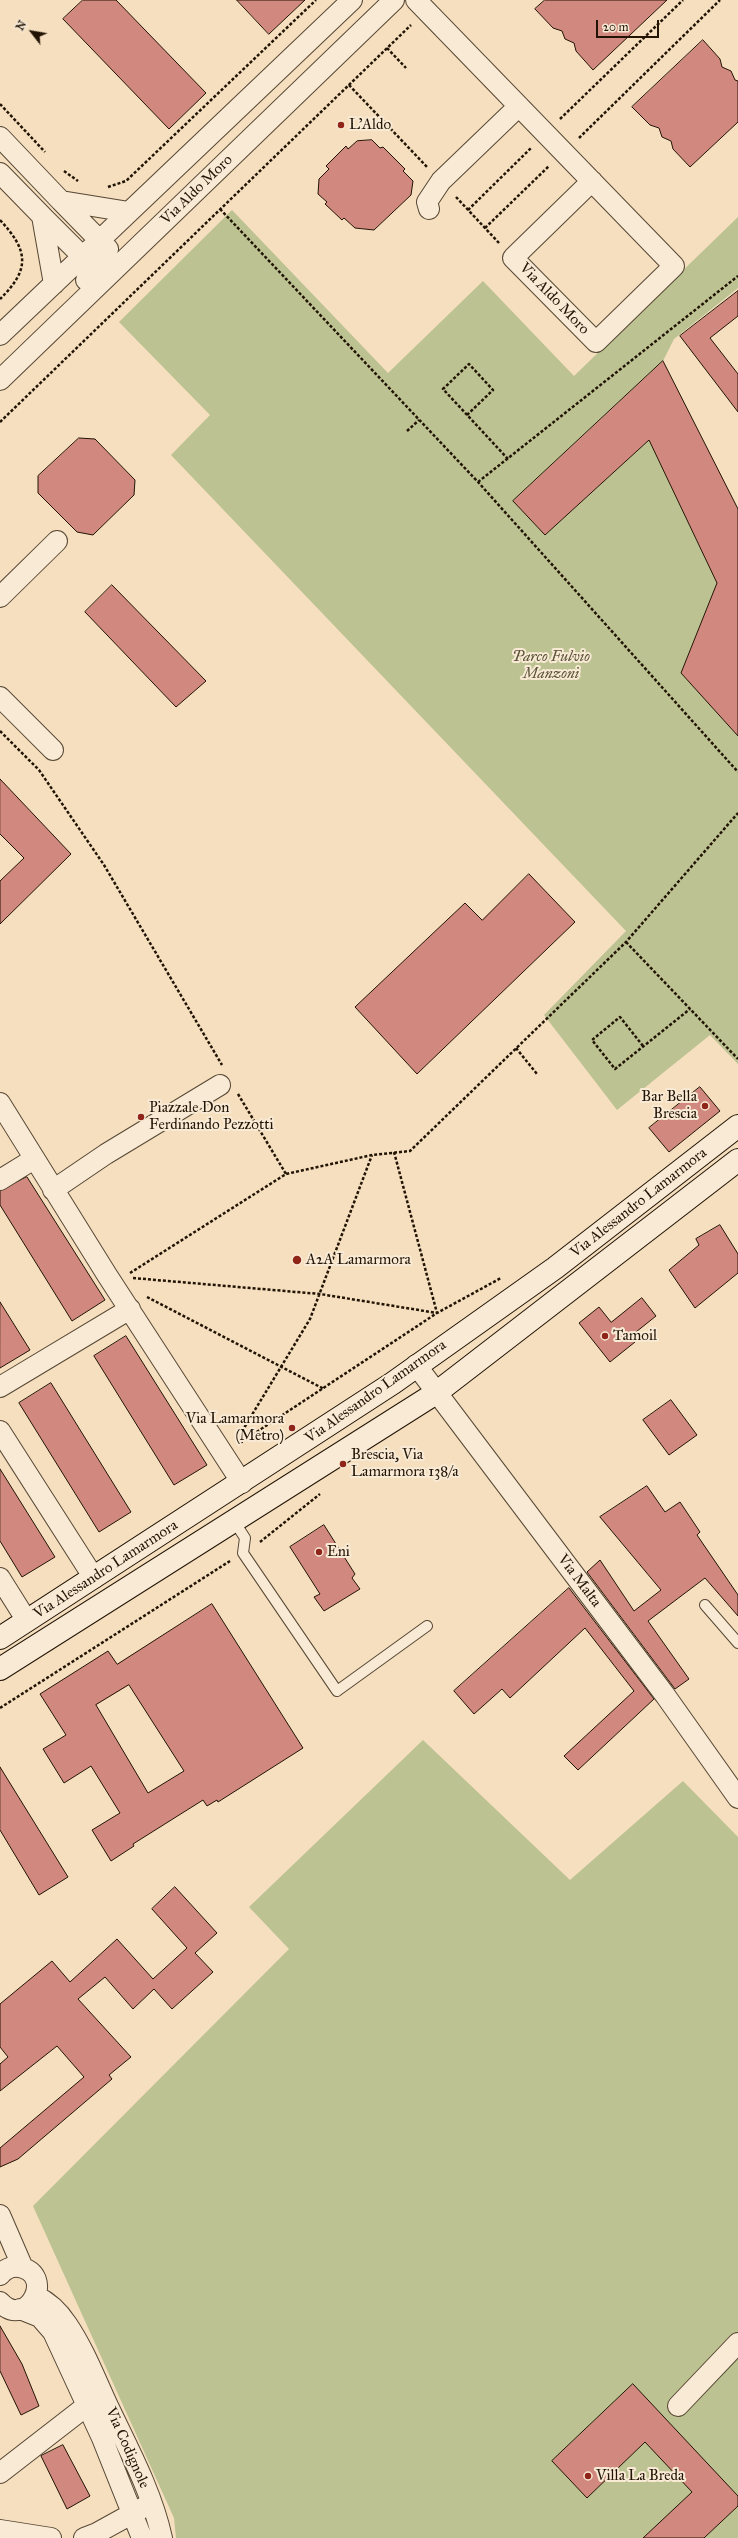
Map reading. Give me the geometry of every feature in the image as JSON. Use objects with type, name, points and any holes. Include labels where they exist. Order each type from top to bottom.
[{"type":"main road","name":"Via Alessandro Lamarmora","points":[[0,1638],[242,1483],[416,1365],[567,1258],[738,1126]]},
{"type":"main road","name":"Via Alessandro Lamarmora","points":[[0,1669],[234,1521],[410,1407],[436,1393],[738,1160]]},
{"type":"street","name":"Via Aldo Moro","points":[[96,267],[99,241],[352,0]]},
{"type":"street","name":"Via Aldo Moro","points":[[0,380],[28,353],[96,267],[394,0]]},
{"type":"street","name":"Via Aldo Moro","points":[[421,5],[546,133],[674,266],[596,342],[513,258],[592,181]]},
{"type":"street","points":[[429,209],[427,202],[441,181],[519,106]]},
{"type":"street","points":[[0,137],[99,241]]},
{"type":"street","points":[[0,173],[42,216],[96,267]]},
{"type":"street","points":[[61,201],[129,212]]},
{"type":"street","points":[[42,216],[54,284]]},
{"type":"street","name":"Via Aldo Moro","points":[[0,335],[54,284],[96,267]]},
{"type":"street","points":[[0,597],[57,541]]},
{"type":"street","points":[[0,697],[53,750]]},
{"type":"street","points":[[53,1190],[106,1154],[228,1083]]},
{"type":"street","points":[[0,1103],[53,1190],[115,1276],[136,1301],[242,1483]]},
{"type":"street","points":[[0,1180],[34,1159]]},
{"type":"street","points":[[0,1387],[136,1301]]},
{"type":"street","name":"Via Malta","points":[[416,1365],[436,1393],[458,1418],[665,1695],[738,1798]]},
{"type":"street","points":[[0,1431],[94,1578]]},
{"type":"street","points":[[0,1578],[27,1621]]},
{"type":"street","points":[[0,2215],[23,2268],[34,2276],[37,2283],[36,2296],[32,2302],[9,2309]]},
{"type":"street","points":[[0,2275],[9,2268],[23,2268]]},
{"type":"street","name":"Via Codignole","points":[[36,2296],[48,2302],[67,2323],[95,2399],[142,2538]]},
{"type":"street","name":"Via Codignole","points":[[9,2309],[40,2317],[53,2332],[95,2399],[152,2503],[162,2538]]},
{"type":"street","points":[[678,2406],[738,2343]]},
{"type":"street","name":"Via Codignole","points":[[0,2473],[95,2399]]},
{"type":"street","name":"Via Codignole","points":[[84,2538],[97,2534],[152,2503]]},
{"type":"street","points":[[0,2530],[51,2538]]},
{"type":"lane","points":[[234,1521],[245,1538],[243,1553],[337,1690],[427,1626]]},
{"type":"lane","points":[[705,1605],[738,1643]]},
{"type":"path","points":[[103,187],[126,181],[316,0]]},
{"type":"path","points":[[468,210],[683,0]]},
{"type":"path","points":[[485,228],[720,0]]},
{"type":"path","points":[[0,422],[387,48],[421,5]]},
{"type":"path","points":[[387,48],[406,68]]},
{"type":"path","points":[[0,104],[49,156]]},
{"type":"path","points":[[60,167],[81,183]]},
{"type":"path","points":[[220,209],[478,482],[738,772]]},
{"type":"path","points":[[0,220],[16,237],[21,251],[22,264],[18,276],[11,288],[0,299]]},
{"type":"path","points":[[478,482],[738,276]]},
{"type":"path","points":[[467,415],[493,390],[469,364],[443,389],[467,415],[508,459]]},
{"type":"path","points":[[407,431],[419,420]]},
{"type":"path","points":[[0,731],[38,770],[104,865],[228,1083],[286,1174]]},
{"type":"path","points":[[115,1276],[286,1174],[372,1154],[410,1151],[626,942],[738,814]]},
{"type":"path","points":[[626,942],[738,1059]]},
{"type":"path","points":[[643,1046],[620,1017],[592,1040],[615,1069],[690,1009]]},
{"type":"path","points":[[516,1048],[538,1074]]},
{"type":"path","points":[[394,1152],[437,1313]]},
{"type":"path","points":[[372,1154],[310,1319],[244,1428],[238,1444],[324,1389],[437,1313],[506,1275]]},
{"type":"path","points":[[115,1276],[320,1294],[437,1313]]},
{"type":"path","points":[[136,1301],[282,1366],[324,1389]]},
{"type":"green space","name":"Parco Fulvio Manzoni","points":[[232,210],[388,373],[483,281],[574,376],[738,217],[738,288],[674,339],[663,361],[513,501],[545,535],[649,440],[717,583],[681,673],[738,736],[738,1064],[710,1035],[617,1110],[544,1015],[626,931],[171,455],[210,415],[119,322]]},
{"type":"green space","points":[[423,1740],[570,1880],[683,1781],[738,1837],[738,2538],[176,2538],[174,2518],[33,2206],[289,1949],[249,1907]]},
{"type":"building","points":[[83,0],[116,0],[206,93],[169,129],[63,19]]},
{"type":"building","points":[[237,0],[305,0],[269,34]]},
{"type":"building","points":[[545,0],[667,0],[593,70],[576,51],[574,43],[565,39],[562,31],[553,28],[535,9]]},
{"type":"building","points":[[703,40],[720,59],[722,67],[731,71],[735,80],[738,81],[738,122],[690,167],[673,149],[671,141],[662,137],[659,128],[650,125],[632,107]]},
{"type":"building","points":[[372,140],[380,148],[383,147],[405,169],[403,171],[413,181],[411,195],[374,230],[355,228],[344,218],[342,220],[325,204],[327,202],[318,194],[319,179],[329,169],[326,166],[346,146],[348,149],[357,141]]},
{"type":"building","points":[[738,291],[738,316],[710,338],[738,374],[738,412],[680,336]]},
{"type":"building","points":[[663,361],[738,509],[738,736],[681,673],[717,583],[649,440],[545,535],[513,501]]},
{"type":"building","points":[[79,438],[95,439],[135,480],[134,495],[93,535],[77,532],[38,493],[38,476]]},
{"type":"building","points":[[112,585],[206,681],[176,707],[85,612]]},
{"type":"building","points":[[0,779],[71,854],[0,924],[0,881],[24,858],[0,834]]},
{"type":"building","points":[[529,874],[575,922],[417,1074],[355,1007],[465,903],[482,920]]},
{"type":"building","points":[[700,1087],[720,1111],[669,1152],[649,1128]]},
{"type":"building","points":[[27,1177],[105,1300],[72,1321],[0,1205],[0,1191]]},
{"type":"building","points":[[720,1225],[738,1254],[738,1273],[695,1308],[669,1270],[699,1245],[696,1239]]},
{"type":"building","points":[[642,1298],[656,1316],[631,1336],[635,1342],[610,1362],[579,1323],[599,1307],[611,1322]]},
{"type":"building","points":[[0,1302],[30,1350],[0,1368]]},
{"type":"building","points":[[126,1336],[207,1465],[174,1485],[94,1356]]},
{"type":"building","points":[[51,1383],[131,1512],[99,1532],[19,1403]]},
{"type":"building","points":[[671,1400],[697,1435],[669,1455],[643,1420]]},
{"type":"building","points":[[0,1469],[55,1557],[22,1577],[0,1541]]},
{"type":"building","points":[[647,1486],[665,1512],[680,1502],[700,1532],[697,1535],[738,1595],[738,1616],[705,1578],[648,1621],[689,1679],[675,1689],[587,1572],[600,1560],[634,1611],[661,1590],[600,1517]]},
{"type":"building","points":[[324,1525],[355,1574],[352,1578],[360,1589],[324,1611],[314,1597],[320,1594],[290,1547]]},
{"type":"building","points":[[569,1588],[654,1699],[578,1770],[564,1756],[634,1691],[585,1628],[510,1698],[502,1689],[474,1714],[454,1691]]},
{"type":"building","points":[[212,1604],[303,1748],[218,1802],[217,1800],[207,1806],[203,1800],[133,1844],[134,1846],[111,1861],[92,1830],[120,1813],[91,1766],[64,1783],[43,1749],[66,1735],[40,1694],[108,1651],[117,1664]],"holes":[[[129,1685],[184,1771],[148,1793],[96,1705]]]},
{"type":"building","points":[[0,1767],[68,1877],[39,1895],[0,1830]]},
{"type":"building","points":[[175,1887],[217,1933],[195,1953],[213,1972],[172,2009],[154,1989],[133,2009],[105,1977],[78,1999],[131,2057],[109,2075],[112,2079],[18,2159],[0,2167],[0,2148],[84,2077],[57,2046],[0,2091],[0,2064],[8,2057],[0,2047],[0,2004],[52,1961],[70,1982],[117,1939],[153,1979],[187,1948],[152,1909]]},
{"type":"building","points":[[0,2326],[22,2364],[39,2406],[21,2415],[0,2371]]},
{"type":"building","name":"Villa La Breda","points":[[633,2384],[738,2496],[738,2506],[704,2538],[643,2538],[692,2492],[645,2442],[587,2498],[552,2461]]},
{"type":"building","points":[[63,2445],[90,2496],[67,2509],[41,2456]]},
{"type":"place","name":"L'Aldo","points":[[341,125]]},
{"type":"place","name":"Bar Bella Brescia","points":[[705,1106]]},
{"type":"place","name":"Piazzale Don Ferdinando Pezzotti","points":[[141,1117]]},
{"type":"place","name":"A2A Lamarmora","points":[[297,1260]]},
{"type":"place","name":"Tamoil","points":[[605,1336]]},
{"type":"place","name":"Via Lamarmora (Metro)","points":[[292,1428]]},
{"type":"place","name":"Brescia, Via Lamarmora 138/a","points":[[343,1464]]},
{"type":"place","name":"Eni","points":[[319,1552]]},
{"type":"place","name":"Villa La Breda","points":[[588,2476]]}]
